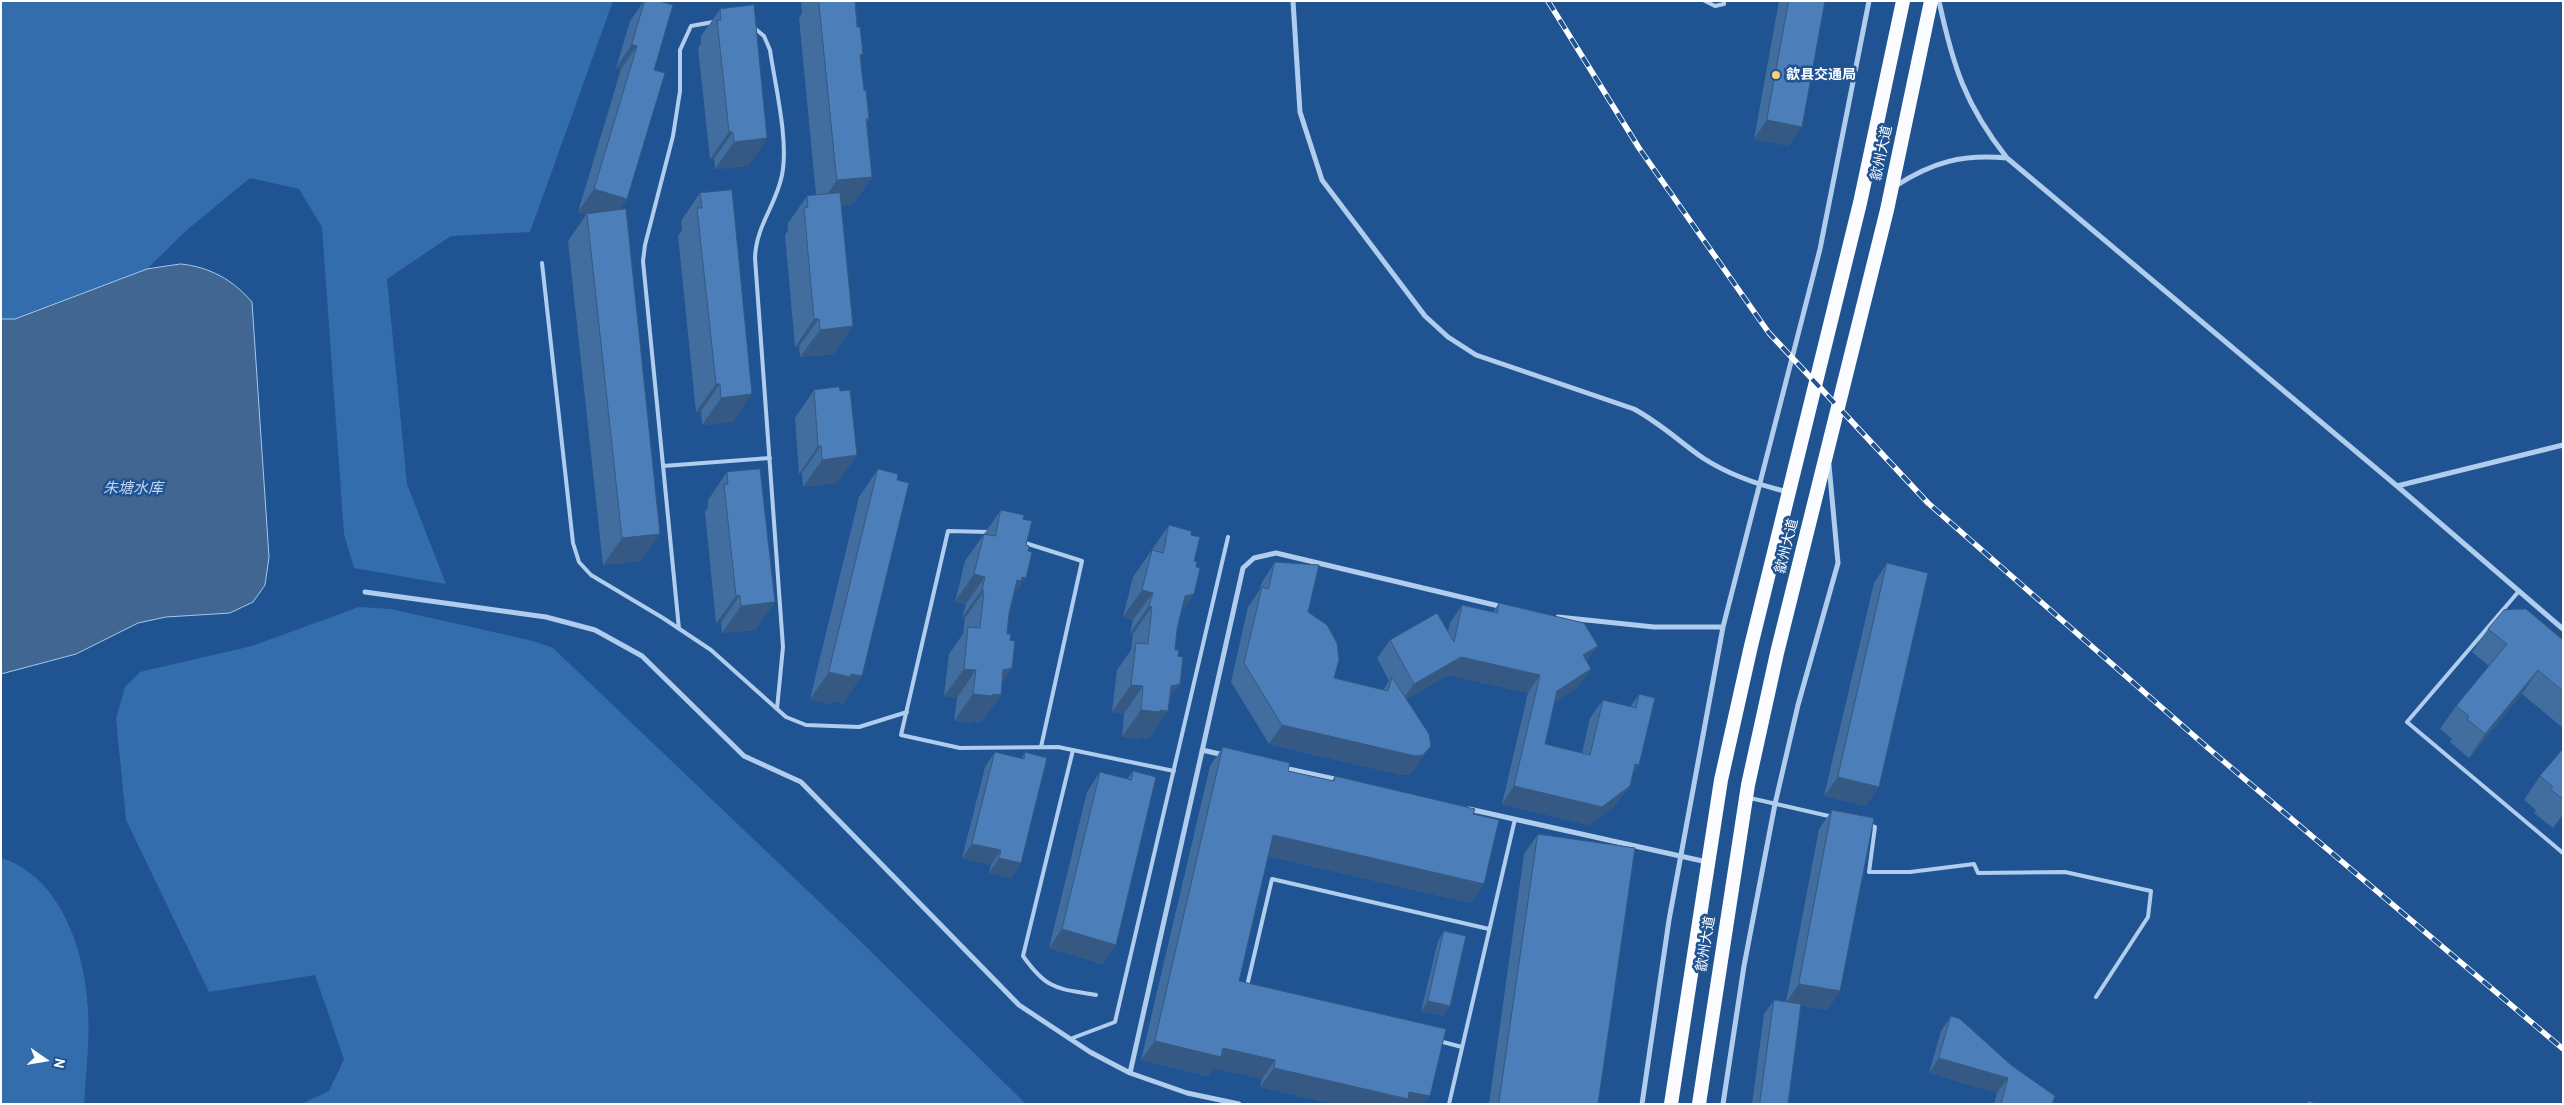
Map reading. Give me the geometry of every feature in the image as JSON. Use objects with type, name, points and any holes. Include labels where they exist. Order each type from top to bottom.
[{"type":"highway","name":"歙州大道","points":[[1671,1104],[1721,780],[1750,646],[1860,204],[1903,1]]},
{"type":"highway","name":"歙州大道","points":[[1699,1104],[1746,797],[1777,653],[1891,189],[1931,1]]},
{"type":"street","points":[[1293,1],[1300,112],[1322,180],[1425,316],[1448,338],[1476,355],[1634,409],[1652,419],[1705,459],[1744,479],[1789,492]]},
{"type":"street","points":[[1642,1104],[1680,856],[1723,628],[1820,249],[1869,1]]},
{"type":"street","points":[[1939,1],[1950,55],[1966,96],[1978,118],[2007,158],[2397,486],[2563,629]]},
{"type":"street","points":[[1891,189],[1920,172],[1956,159],[1978,156],[2007,158]]},
{"type":"street","points":[[2397,486],[2563,444]]},
{"type":"street","points":[[1723,1104],[1744,966],[1775,804],[1798,705],[1838,563],[1828,450]]},
{"type":"street","points":[[1130,1074],[1243,568],[1254,558],[1276,553],[1508,608]]},
{"type":"street","points":[[366,592],[571,622],[611,637],[642,656],[744,756],[801,782],[1019,1005],[1070,1039],[1130,1074],[1180,1091],[1239,1104]]},
{"type":"street","points":[[1552,616],[1654,627],[1723,628]]},
{"type":"street","points":[[1202,750],[1231,756]]},
{"type":"street","points":[[1278,767],[1344,782]]},
{"type":"street","points":[[1458,807],[1708,862]]},
{"type":"lane","points":[[1705,1],[1715,6],[1724,4],[1724,1]]},
{"type":"lane","points":[[680,629],[643,276],[645,246],[673,136],[680,91],[680,50],[683,41],[691,26],[721,21]]},
{"type":"lane","points":[[748,24],[764,36],[770,50],[784,154],[779,187],[760,228],[755,248],[783,647],[777,708]]},
{"type":"lane","points":[[542,263],[573,544],[579,562],[591,575],[680,629],[737,671],[786,717],[806,725],[859,727],[907,712]]},
{"type":"lane","points":[[663,466],[770,458]]},
{"type":"lane","points":[[993,533],[984,530],[948,531],[902,735],[960,748],[1042,747],[1073,750],[1174,770]]},
{"type":"lane","points":[[1070,1039],[1116,1022],[1228,537]]},
{"type":"lane","points":[[1020,542],[1082,561],[1042,747]]},
{"type":"lane","points":[[2519,591],[2407,722],[2563,853]]},
{"type":"lane","points":[[1073,750],[1023,956],[1038,975],[1054,988],[1096,995]]},
{"type":"lane","points":[[1746,797],[1839,818]]},
{"type":"lane","points":[[1449,1104],[1515,819]]},
{"type":"lane","points":[[1866,825],[1875,827],[1869,872],[1910,872],[1974,864],[1978,873],[2065,872],[2150,891],[2148,917],[2096,997]]},
{"type":"lane","points":[[1245,996],[1272,879],[1489,929]]},
{"type":"lane","points":[[1434,1040],[1462,1047]]},
{"type":"shaded area","points":[[1,1],[613,1],[530,232],[451,236],[387,279],[407,484],[446,584],[354,568],[344,534],[322,227],[299,189],[250,178],[187,230],[147,269],[15,319],[1,319]]},
{"type":"shaded area","points":[[359,607],[391,609],[533,641],[553,648],[853,934],[1026,1104],[301,1104],[329,1091],[344,1059],[315,975],[209,992],[126,820],[116,719],[125,687],[140,672],[252,646]]},
{"type":"shaded area","points":[[1,858],[22,867],[39,881],[54,899],[66,919],[75,941],[82,963],[88,1008],[84,1104],[1,1104]]},
{"type":"water","name":"朱塘水库","points":[[181,264],[202,268],[220,276],[237,287],[252,302],[269,557],[265,585],[253,602],[230,613],[166,617],[138,623],[76,654],[1,674],[1,319],[15,319],[147,269]]},
{"type":"building","points":[[645,1],[659,1],[673,5],[654,70],[665,73],[627,199],[594,189],[637,46],[632,44]]},
{"type":"building","points":[[819,1],[855,1],[857,27],[860,27],[863,54],[860,55],[869,119],[866,119],[872,177],[837,180]]},
{"type":"building","points":[[1789,1],[1825,1],[1802,127],[1767,120]]},
{"type":"building","points":[[754,5],[767,138],[734,142],[733,132],[729,132],[717,20],[721,20],[720,9]]},
{"type":"building","points":[[732,190],[752,394],[721,398],[720,384],[716,384],[697,208],[702,208],[700,193]]},
{"type":"building","points":[[840,193],[853,326],[820,330],[819,319],[814,319],[804,208],[808,207],[807,196]]},
{"type":"building","points":[[626,209],[660,534],[622,538],[587,214]]},
{"type":"building","points":[[839,387],[840,391],[850,390],[857,455],[822,460],[821,446],[818,446],[814,390]]},
{"type":"building","points":[[760,469],[775,602],[741,606],[740,595],[736,596],[724,484],[728,484],[727,472]]},
{"type":"building","points":[[878,469],[898,474],[897,480],[909,483],[862,676],[851,674],[850,677],[829,672]]},
{"type":"building","points":[[1001,510],[1024,515],[1023,519],[1032,521],[1026,545],[1029,546],[1028,551],[1032,552],[1026,578],[1022,577],[1021,581],[1017,580],[1009,613],[1007,634],[1011,634],[1010,640],[1015,641],[1012,668],[1003,670],[1001,695],[993,694],[992,696],[973,694],[976,670],[964,669],[968,627],[980,628],[984,591],[982,590],[985,577],[974,574],[984,534],[995,536]]},
{"type":"building","points":[[1169,525],[1191,531],[1191,535],[1200,537],[1194,561],[1197,562],[1196,567],[1200,568],[1194,594],[1185,596],[1177,629],[1175,650],[1179,650],[1178,656],[1183,657],[1180,684],[1171,686],[1168,711],[1160,710],[1160,712],[1141,710],[1143,686],[1131,685],[1136,643],[1148,644],[1152,607],[1149,606],[1153,593],[1142,590],[1152,550],[1163,553]]},
{"type":"building","points":[[1275,562],[1319,565],[1308,612],[1327,625],[1337,643],[1339,660],[1334,678],[1388,691],[1392,677],[1429,734],[1431,746],[1423,755],[1415,756],[1282,725],[1244,663],[1262,587],[1268,589]]},
{"type":"building","points":[[1887,563],[1928,573],[1879,787],[1838,777]]},
{"type":"building","points":[[1499,603],[1584,623],[1598,646],[1583,655],[1591,669],[1557,691],[1545,744],[1590,755],[1603,700],[1636,708],[1639,694],[1655,698],[1639,765],[1635,764],[1630,786],[1602,807],[1514,786],[1540,675],[1461,657],[1414,684],[1390,640],[1437,613],[1454,642],[1462,605],[1497,613]]},
{"type":"building","points":[[2526,609],[2563,640],[2563,691],[2538,670],[2485,734],[2467,719],[2469,716],[2456,706],[2507,644],[2488,629],[2504,610]]},
{"type":"building","points":[[1223,747],[1290,763],[1288,771],[1334,781],[1335,776],[1475,809],[1473,814],[1499,820],[1484,884],[1273,835],[1239,981],[1446,1029],[1430,1096],[1409,1092],[1408,1099],[1274,1068],[1275,1060],[1223,1048],[1221,1057],[1155,1041]]},
{"type":"building","points":[[2563,749],[2563,799],[2550,789],[2553,787],[2540,776]]},
{"type":"building","points":[[995,752],[1024,759],[1025,752],[1047,758],[1021,863],[999,858],[1001,850],[972,844]]},
{"type":"building","points":[[1133,771],[1156,777],[1116,945],[1062,929],[1100,772],[1131,780]]},
{"type":"building","points":[[1832,810],[1874,818],[1840,991],[1799,984]]},
{"type":"building","points":[[1538,834],[1635,848],[1598,1104],[1499,1104]]},
{"type":"building","points":[[1444,931],[1466,936],[1450,1006],[1428,1001]]},
{"type":"building","points":[[1774,1000],[1801,1004],[1788,1104],[1760,1104]]},
{"type":"building","points":[[1951,1016],[1960,1019],[2011,1065],[2055,1096],[2052,1104],[2001,1104],[2008,1078],[1939,1058]]},
{"type":"building","points":[[2308,1101],[2319,1104],[2307,1104]]},
{"type":"railway","points":[[1548,1],[1639,148],[1769,333],[1928,503],[2208,748],[2563,1049]]},
{"type":"place","name":"歙县交通局","points":[[1776,75]]}]
